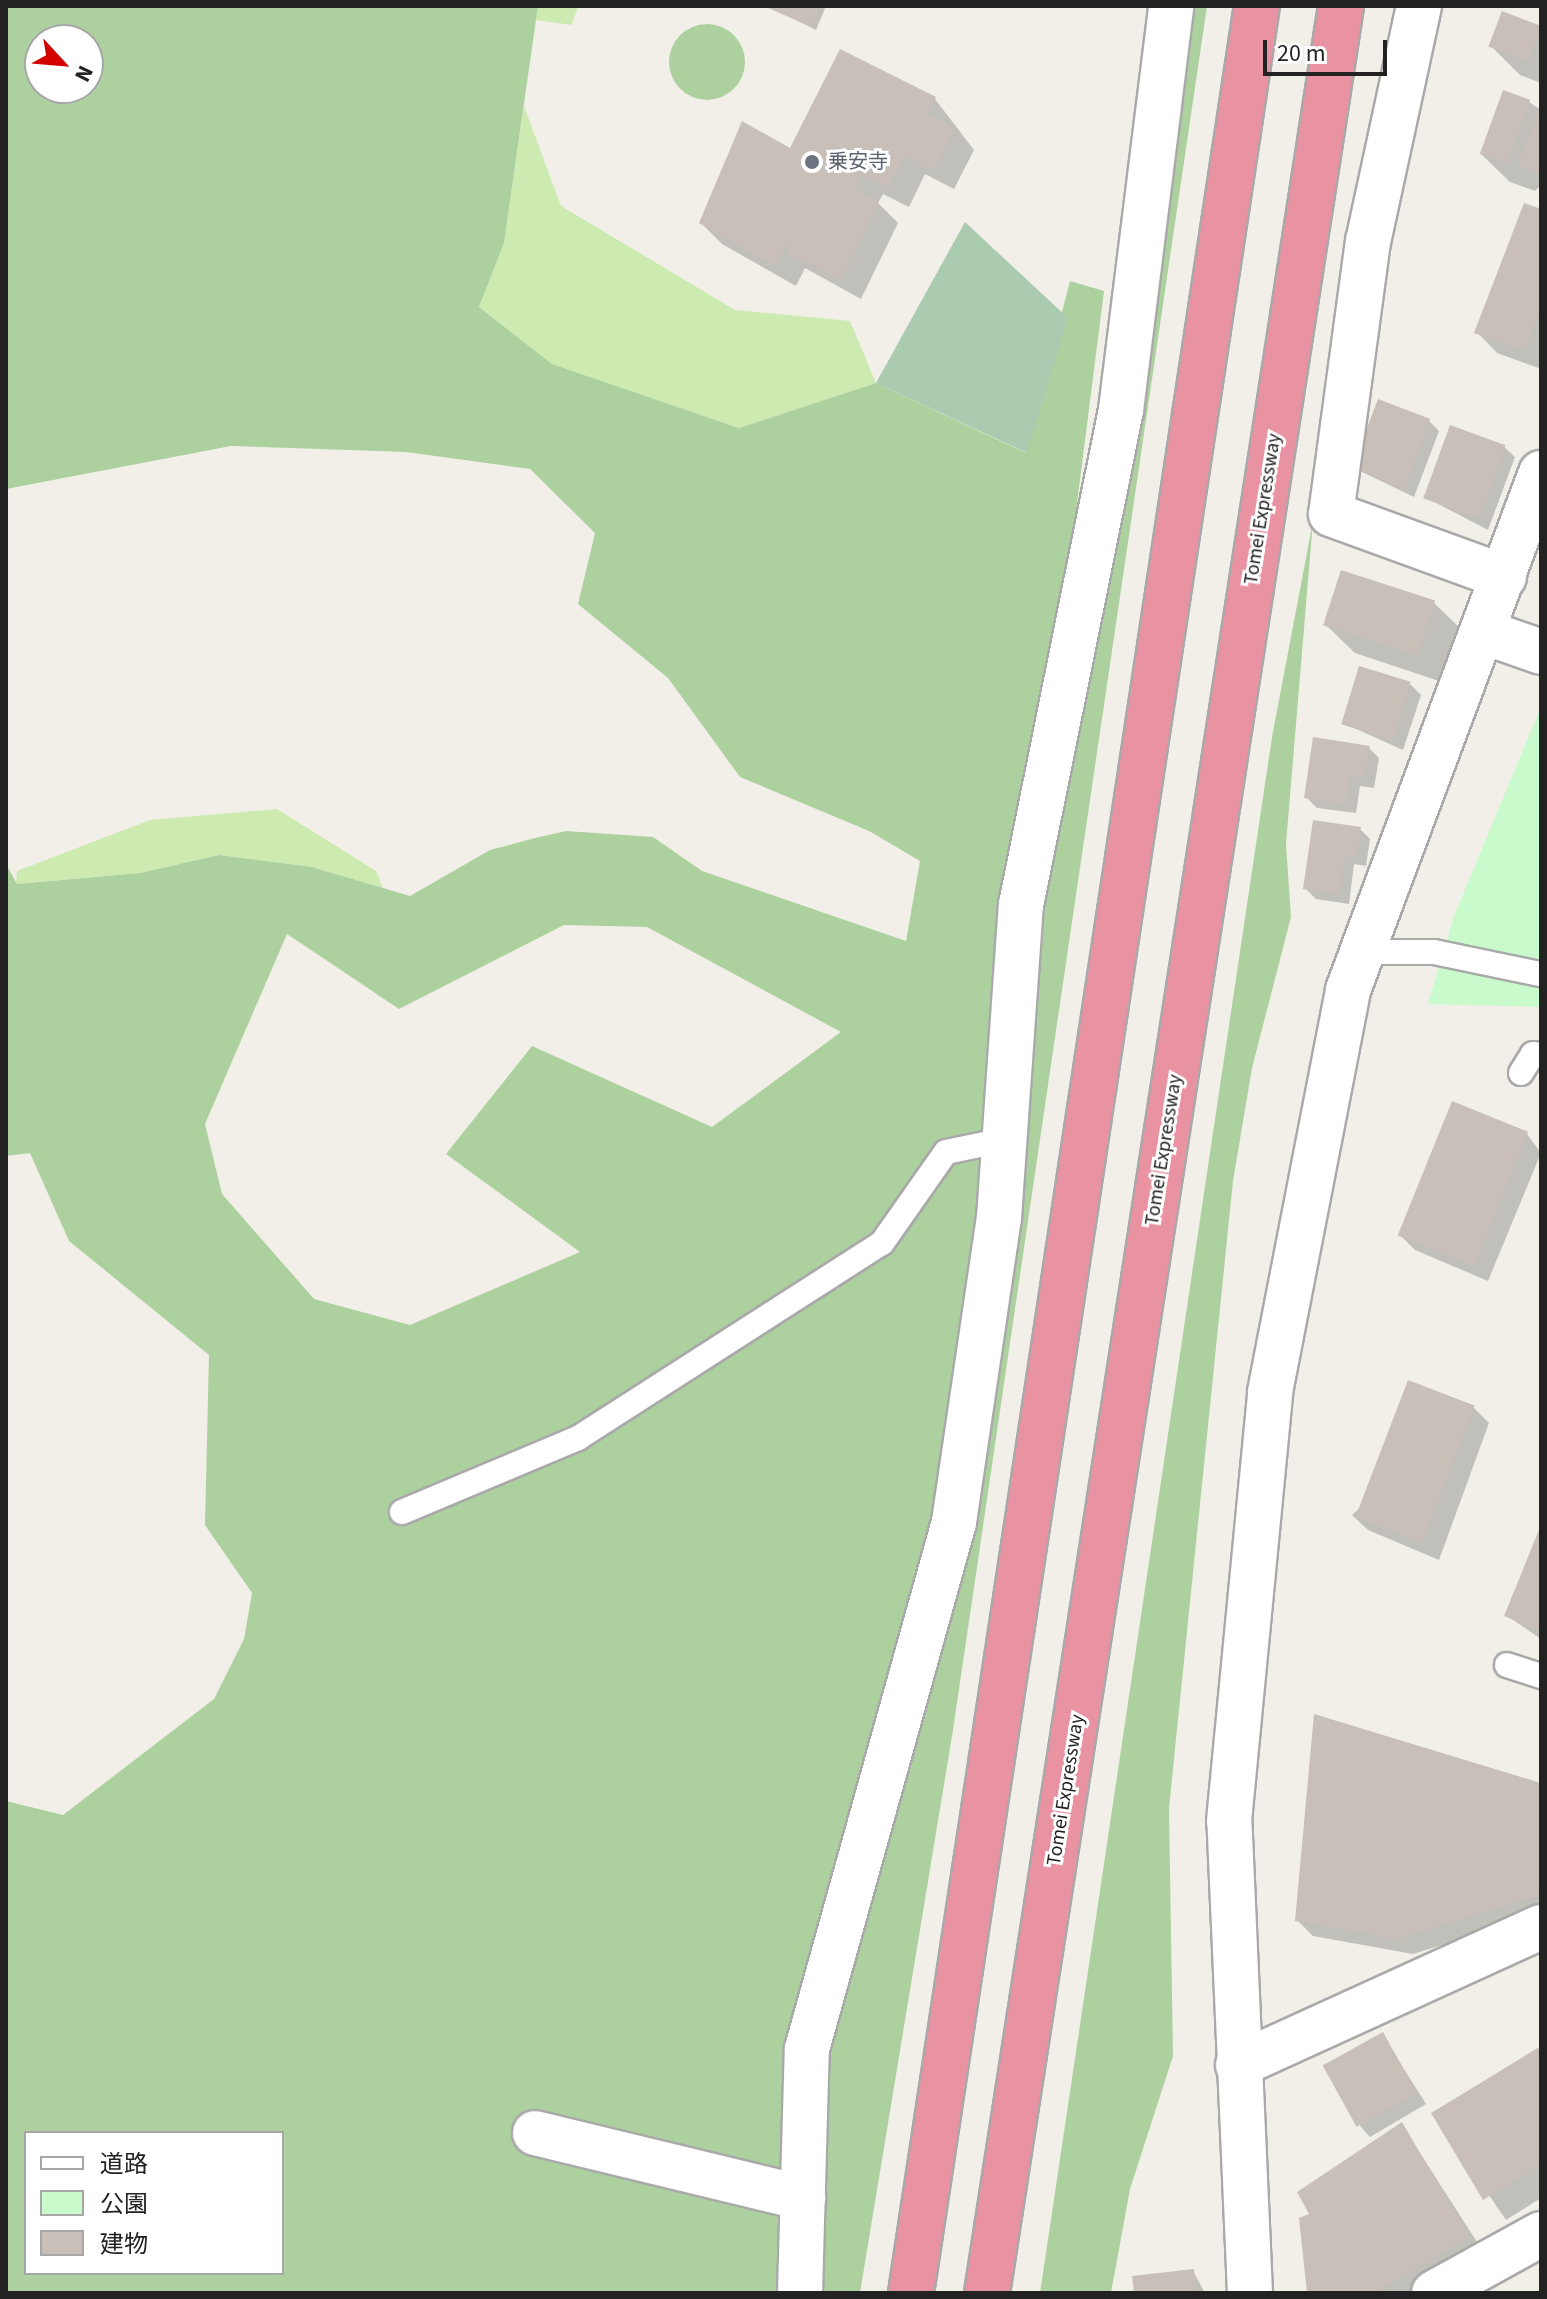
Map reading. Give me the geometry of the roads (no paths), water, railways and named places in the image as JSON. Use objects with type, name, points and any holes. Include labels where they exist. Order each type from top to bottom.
[{"type":"highway","points":[[911,2293],[1257,6]]},
{"type":"highway","name":"Tomei Expressway","points":[[987,2293],[1341,6]]},
{"type":"street","points":[[800,2293],[807,2049],[954,1522],[1004,1140],[1021,905],[1121,410],[1171,6]]},
{"type":"street","points":[[1419,6],[1368,241],[1331,514],[1504,577]]},
{"type":"street","points":[[1250,2293],[1229,1821],[1244,1611],[1302,1204],[1363,952],[1541,473]]},
{"type":"street","points":[[1484,632],[1541,652]]},
{"type":"street","points":[[1238,2065],[1541,1927]]},
{"type":"street","points":[[535,2133],[803,2198]]},
{"type":"street","points":[[1434,2293],[1541,2234]]},
{"type":"lane","points":[[1363,952],[1434,952],[1540,974]]},
{"type":"lane","points":[[1521,1073],[1533,1054],[1541,1055]]},
{"type":"lane","points":[[402,1512],[578,1438],[882,1243],[946,1152],[1004,1140]]},
{"type":"lane","points":[[1507,1665],[1541,1676]]},
{"type":"place","name":"乗安寺","points":[[812,162]]}]
